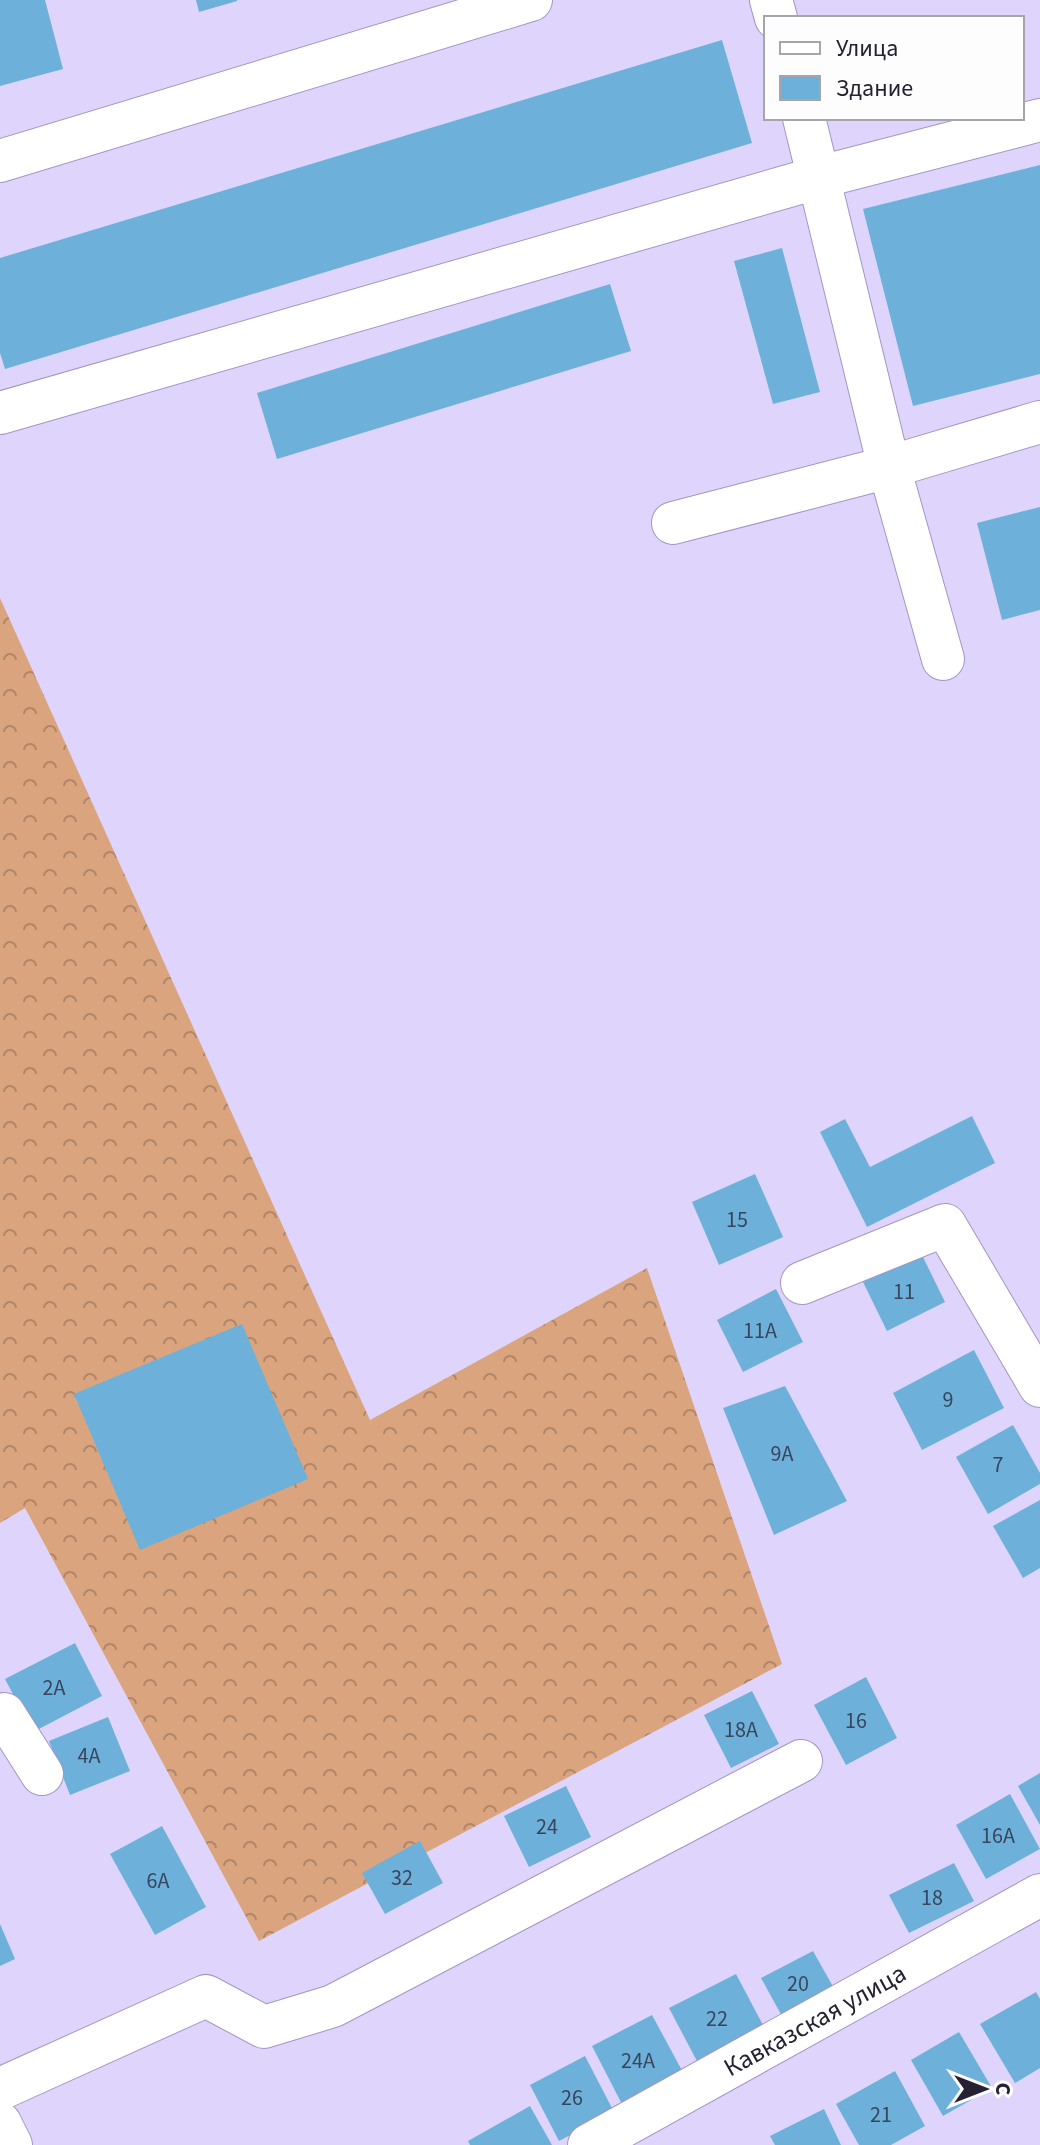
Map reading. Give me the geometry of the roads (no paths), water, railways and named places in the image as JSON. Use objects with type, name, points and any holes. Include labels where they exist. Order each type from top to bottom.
[{"type":"street","points":[[0,161],[531,0]]},
{"type":"street","points":[[805,120],[889,467],[943,659]]},
{"type":"street","points":[[0,413],[820,177],[1040,120]]},
{"type":"street","points":[[673,523],[889,467],[1040,422]]},
{"type":"street","points":[[802,1283],[945,1225],[1040,1386]]},
{"type":"street","points":[[0,1715],[4,1714],[42,1774]]},
{"type":"street","points":[[0,2089],[206,1996],[264,2027],[333,2006],[801,1761]]},
{"type":"street","name":"Кавказская улица","points":[[589,2145],[1040,1895]]},
{"type":"street","points":[[0,2123],[11,2145]]}]
